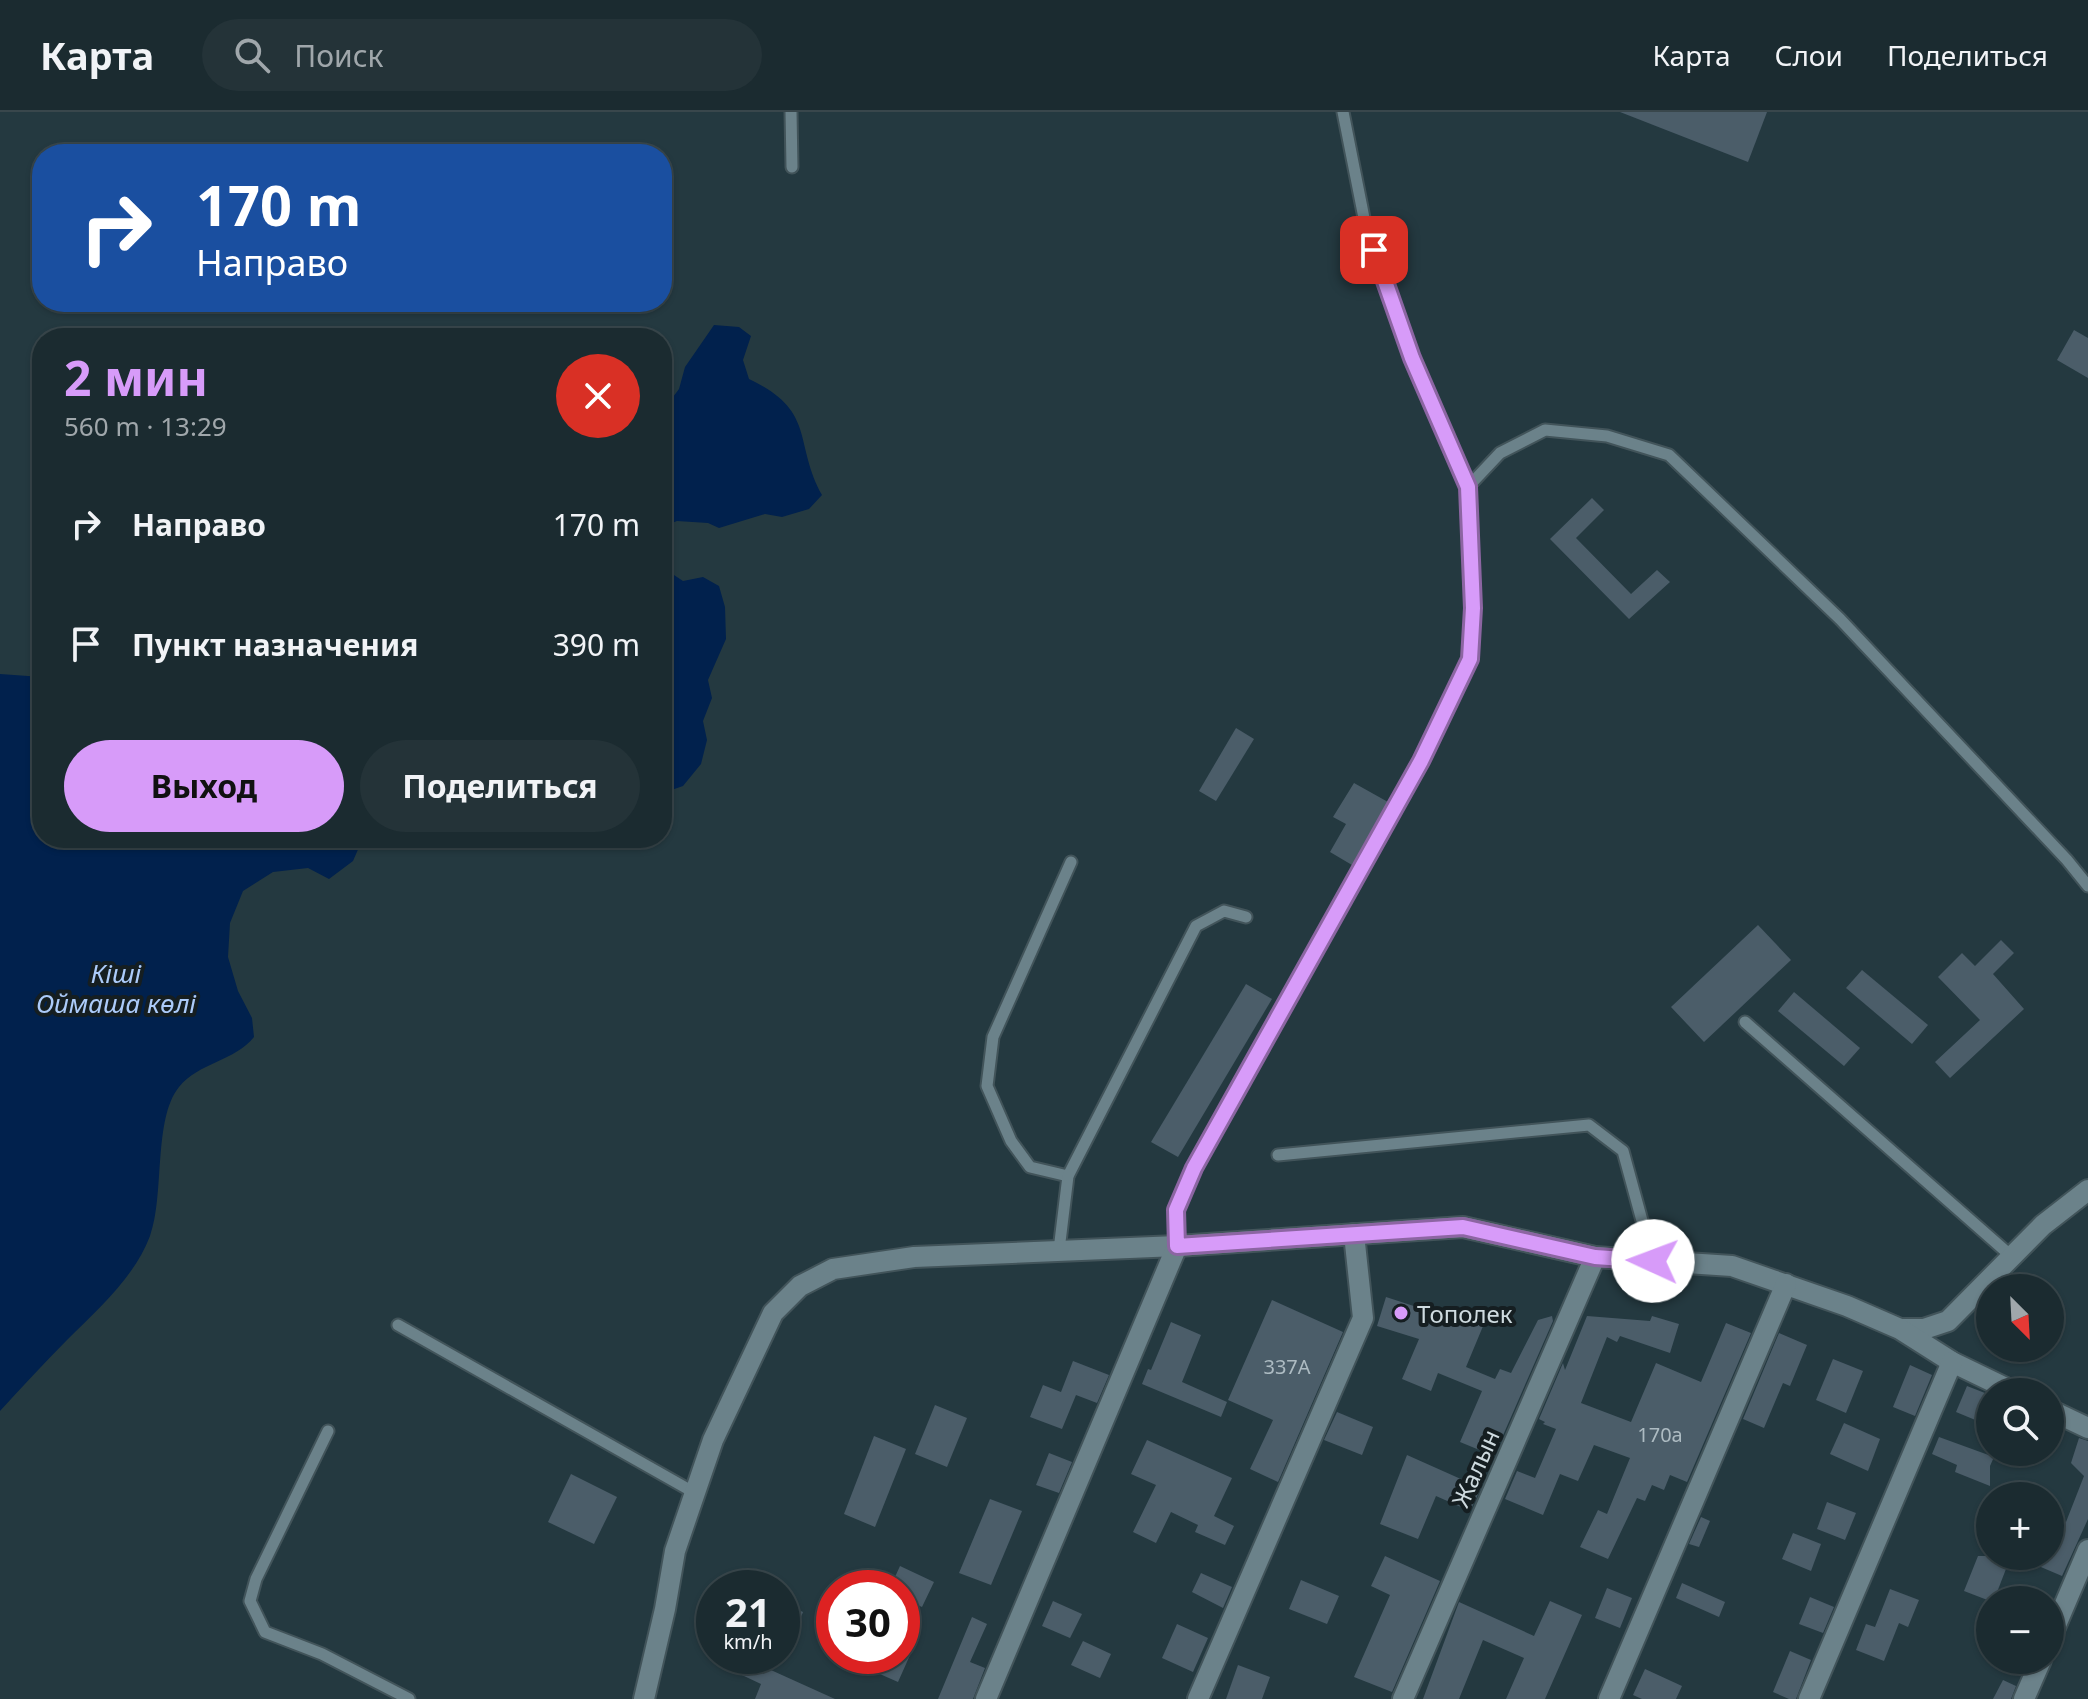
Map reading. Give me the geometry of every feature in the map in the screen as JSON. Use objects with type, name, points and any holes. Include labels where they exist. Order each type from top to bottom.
[{"type":"street","points":[[1900,1329],[1924,1329],[1948,1321],[2010,1255],[2088,1190]]},
{"type":"street","points":[[644,1699],[675,1551],[713,1440],[773,1313],[800,1286],[833,1269],[914,1257],[1177,1246],[1463,1227],[1595,1257],[1732,1266],[1900,1329],[1952,1362],[1985,1378]]},
{"type":"street","points":[[1198,1699],[1363,1318],[1354,1234]]},
{"type":"street","points":[[986,1699],[1177,1246]]},
{"type":"street","name":"Жалын","points":[[1403,1699],[1595,1257]]},
{"type":"street","points":[[1609,1699],[1786,1284]]},
{"type":"street","points":[[1809,1699],[1952,1362]]},
{"type":"street","points":[[2064,1417],[2088,1428]]},
{"type":"street","points":[[2064,1606],[2088,1550]]},
{"type":"street","points":[[2024,1699],[2035,1674]]},
{"type":"lane","points":[[791,112],[792,167]]},
{"type":"lane","points":[[1177,1246],[1176,1210],[1194,1168],[1421,761],[1470,659],[1473,608],[1468,487],[1412,358],[1365,223],[1343,112]]},
{"type":"lane","points":[[1468,487],[1500,453],[1545,430],[1607,436],[1669,455],[1840,619],[2088,886]]},
{"type":"lane","points":[[1068,1176],[1030,1167],[1011,1141],[987,1086],[993,1037],[1071,862]]},
{"type":"lane","points":[[1059,1250],[1068,1176],[1196,926],[1224,911],[1246,917]]},
{"type":"lane","points":[[1745,1022],[2010,1255]]},
{"type":"lane","points":[[1278,1155],[1589,1125],[1623,1151],[1653,1261]]},
{"type":"lane","points":[[398,1325],[695,1493]]},
{"type":"lane","points":[[328,1431],[256,1579],[250,1601],[265,1632],[322,1654],[409,1699]]},
{"type":"water","points":[[714,325],[739,327],[751,336],[743,360],[749,379],[785,403],[800,429],[813,476],[822,495],[809,509],[782,517],[765,514],[719,528],[708,523],[672,523],[672,398],[679,389],[685,367]]},
{"type":"water","points":[[672,574],[683,581],[703,577],[719,586],[725,607],[726,639],[708,680],[712,698],[703,721],[707,740],[701,764],[683,786],[672,790]]},
{"type":"water","name":"Кіші Оймаша көлi","points":[[0,674],[32,676],[32,848],[359,848],[353,861],[329,879],[308,868],[273,872],[243,891],[230,923],[228,957],[238,991],[252,1018],[254,1037],[237,1052],[196,1072],[179,1087],[171,1101],[162,1137],[157,1200],[150,1236],[135,1266],[0,1411]]},
{"type":"building","points":[[1620,112],[1767,112],[1748,162]]},
{"type":"building","points":[[2074,330],[2088,338],[2088,378],[2057,360]]},
{"type":"building","points":[[1592,498],[1604,510],[1576,538],[1631,594],[1657,570],[1670,582],[1629,619],[1550,539]]},
{"type":"building","points":[[1236,728],[1254,739],[1216,801],[1199,791]]},
{"type":"building","points":[[1354,783],[1388,802],[1352,865],[1330,852],[1346,824],[1333,817]]},
{"type":"building","points":[[1758,925],[1791,960],[1704,1042],[1671,1007]]},
{"type":"building","points":[[2001,940],[2014,953],[1993,974],[2024,1009],[1950,1078],[1935,1062],[1980,1020],[1938,977],[1962,953],[1975,966]]},
{"type":"building","points":[[1862,970],[1928,1025],[1912,1044],[1846,988]]},
{"type":"building","points":[[1246,984],[1272,999],[1178,1157],[1151,1142]]},
{"type":"building","points":[[1794,992],[1860,1048],[1844,1066],[1778,1011]]},
{"type":"building","points":[[1386,1297],[1466,1323],[1470,1312],[1486,1319],[1466,1367],[1495,1379],[1500,1369],[1511,1373],[1538,1320],[1552,1316],[1553,1321],[1494,1456],[1460,1442],[1482,1391],[1438,1373],[1431,1391],[1402,1379],[1419,1339],[1377,1326]]},
{"type":"building","points":[[1272,1300],[1343,1332],[1278,1482],[1250,1469],[1273,1420],[1228,1400]]},
{"type":"building","points":[[1587,1316],[1650,1321],[1652,1316],[1679,1324],[1670,1353],[1620,1336],[1617,1342],[1607,1337],[1581,1403],[1631,1422],[1656,1363],[1701,1382],[1726,1323],[1751,1333],[1687,1482],[1670,1475],[1664,1490],[1652,1485],[1645,1501],[1637,1498],[1608,1559],[1580,1547],[1598,1510],[1607,1514],[1630,1458],[1594,1445],[1578,1481],[1560,1474],[1543,1515],[1505,1499],[1517,1471],[1535,1478],[1556,1429],[1539,1419],[1563,1363],[1565,1370]]},
{"type":"building","points":[[1171,1322],[1201,1335],[1182,1382],[1227,1402],[1221,1417],[1142,1384]]},
{"type":"building","points":[[1779,1333],[1807,1345],[1790,1386],[1783,1383],[1764,1428],[1743,1419]]},
{"type":"building","points":[[1833,1359],[1863,1371],[1846,1413],[1816,1400]]},
{"type":"building","points":[[1073,1361],[1109,1375],[1097,1403],[1076,1395],[1062,1429],[1030,1417],[1043,1385],[1061,1392]]},
{"type":"building","points":[[1910,1365],[1932,1375],[1915,1416],[1893,1407]]},
{"type":"building","points":[[1967,1386],[1976,1390],[1976,1420],[1956,1412]]},
{"type":"building","points":[[935,1405],[967,1418],[947,1467],[915,1454]]},
{"type":"building","points":[[1337,1412],[1373,1427],[1362,1455],[1324,1440]]},
{"type":"building","points":[[1844,1423],[1880,1439],[1868,1471],[1830,1454]]},
{"type":"building","points":[[874,1436],[906,1449],[875,1527],[844,1514]]},
{"type":"building","points":[[1939,1437],[1976,1450],[1976,1466],[1990,1466],[1990,1482],[1980,1482],[1955,1472],[1957,1465],[1932,1454]]},
{"type":"building","points":[[2079,1438],[2088,1441],[2088,1519],[2062,1576],[2048,1570],[2064,1570],[2064,1521],[2084,1476],[2071,1463]]},
{"type":"building","points":[[1147,1440],[1232,1478],[1214,1516],[1234,1526],[1225,1545],[1195,1532],[1198,1525],[1171,1512],[1156,1543],[1133,1532],[1156,1485],[1131,1474]]},
{"type":"building","points":[[1049,1453],[1072,1462],[1059,1493],[1036,1485]]},
{"type":"building","points":[[1407,1455],[1481,1488],[1470,1511],[1436,1496],[1418,1539],[1380,1524]]},
{"type":"building","points":[[571,1474],[617,1497],[594,1544],[548,1522]]},
{"type":"building","points":[[990,1499],[1022,1511],[991,1585],[959,1573]]},
{"type":"building","points":[[1827,1502],[1856,1513],[1845,1540],[1817,1529]]},
{"type":"building","points":[[1701,1517],[1710,1521],[1699,1547],[1689,1544]]},
{"type":"building","points":[[1793,1533],[1821,1544],[1811,1571],[1782,1559]]},
{"type":"building","points":[[1385,1556],[1440,1581],[1392,1692],[1354,1677],[1390,1595],[1371,1586]]},
{"type":"building","points":[[1976,1561],[1976,1570],[2006,1570],[1999,1586],[1976,1586],[1976,1596],[1964,1591]]},
{"type":"building","points":[[1201,1573],[1232,1587],[1223,1608],[1192,1592]]},
{"type":"building","points":[[920,1575],[934,1582],[920,1606]]},
{"type":"building","points":[[1301,1580],[1339,1596],[1327,1624],[1289,1609]]},
{"type":"building","points":[[1682,1583],[1725,1602],[1719,1617],[1676,1598]]},
{"type":"building","points":[[1607,1588],[1632,1598],[1620,1628],[1595,1618]]},
{"type":"building","points":[[1890,1589],[1919,1600],[1908,1627],[1899,1623],[1884,1661],[1856,1650],[1866,1624],[1875,1627]]},
{"type":"building","points":[[1810,1597],[1834,1607],[1823,1633],[1799,1624]]},
{"type":"building","points":[[1053,1601],[1082,1614],[1070,1638],[1042,1626]]},
{"type":"building","points":[[1550,1601],[1582,1615],[1545,1699],[1506,1699],[1524,1658],[1483,1640],[1459,1699],[1423,1699],[1459,1602],[1534,1636]]},
{"type":"building","points":[[972,1617],[987,1624],[970,1662],[985,1668],[973,1699],[938,1699]]},
{"type":"building","points":[[1177,1624],[1208,1638],[1193,1672],[1162,1658]]},
{"type":"building","points":[[1083,1641],[1111,1654],[1100,1678],[1071,1665]]},
{"type":"building","points":[[1790,1651],[1811,1660],[1796,1699],[1773,1692]]},
{"type":"building","points":[[1238,1665],[1270,1677],[1262,1699],[1226,1699]]},
{"type":"building","points":[[1645,1669],[1682,1686],[1676,1699],[1642,1699],[1633,1695]]},
{"type":"building","points":[[740,1674],[780,1674],[835,1699],[755,1699],[761,1684]]},
{"type":"building","points":[[880,1674],[902,1674],[898,1682]]},
{"type":"building","points":[[2003,1680],[2016,1686],[2011,1699],[1993,1699]]},
{"type":"place","name":"Тополек","points":[[1401,1313]]},
{"type":"route","points":[[1374,250],[1412,358],[1468,487],[1473,608],[1470,659],[1421,761],[1194,1168],[1176,1210],[1177,1246],[1463,1227],[1595,1257],[1653,1261]]}]
